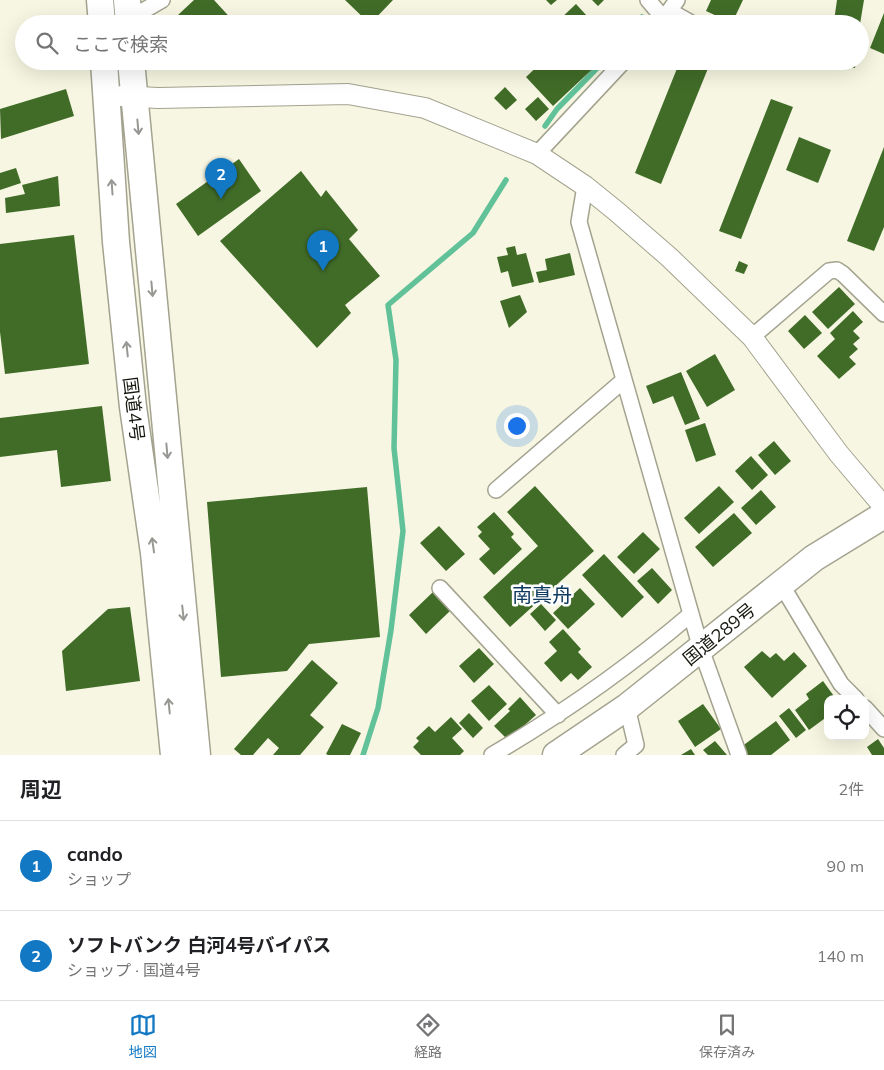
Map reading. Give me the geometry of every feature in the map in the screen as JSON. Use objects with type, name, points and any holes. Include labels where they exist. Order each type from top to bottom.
[{"type":"highway","points":[[100,0],[101,15]]},
{"type":"highway","name":"国道4号","points":[[105,70],[116,242],[133,407],[154,554],[174,755]]},
{"type":"highway","name":"国道4号","points":[[132,70],[197,755]]},
{"type":"highway","name":"国道289号","points":[[556,755],[627,707],[814,558],[884,515]]},
{"type":"street","points":[[128,14],[162,0]]},
{"type":"street","points":[[648,0],[668,14]]},
{"type":"street","points":[[537,154],[616,70]]},
{"type":"street","points":[[106,94],[135,98],[348,94],[426,108],[537,154],[585,186],[669,257],[752,338],[839,454],[884,507]]},
{"type":"street","points":[[585,186],[579,222],[701,649],[739,755]]},
{"type":"street","points":[[752,338],[829,271],[837,270],[843,274],[884,314]]},
{"type":"street","points":[[496,490],[624,380]]},
{"type":"street","points":[[781,584],[841,684],[852,695]]},
{"type":"street","points":[[440,588],[558,715]]},
{"type":"street","points":[[492,755],[558,715],[603,684],[691,614]]},
{"type":"street","points":[[624,755],[636,746],[627,707]]},
{"type":"street","points":[[869,712],[884,729]]},
{"type":"building","points":[[194,0],[214,0],[228,15],[178,15]]},
{"type":"building","points":[[345,0],[393,0],[379,15],[361,15]]},
{"type":"building","points":[[546,0],[557,0],[551,5]]},
{"type":"building","points":[[592,0],[604,0],[598,6]]},
{"type":"building","points":[[711,0],[743,0],[736,15],[715,15],[706,11]]},
{"type":"building","points":[[837,0],[864,0],[862,15],[835,15]]},
{"type":"building","points":[[576,4],[586,15],[564,15]]},
{"type":"building","points":[[884,13],[884,54],[870,48]]},
{"type":"building","points":[[533,70],[591,70],[553,106],[526,77]]},
{"type":"building","points":[[676,70],[707,70],[661,184],[635,173]]},
{"type":"building","points":[[505,87],[517,100],[506,110],[494,98]]},
{"type":"building","points":[[66,89],[74,116],[1,139],[0,109]]},
{"type":"building","points":[[538,97],[549,109],[536,121],[525,109]]},
{"type":"building","points":[[771,99],[793,107],[741,239],[719,231]]},
{"type":"building","points":[[799,137],[831,150],[818,183],[786,170]]},
{"type":"building","points":[[884,147],[884,227],[874,251],[847,241]]},
{"type":"building","points":[[239,159],[261,191],[198,236],[176,204]]},
{"type":"building","points":[[16,168],[21,183],[0,190],[0,173]]},
{"type":"building","points":[[301,171],[321,197],[326,190],[358,230],[349,239],[380,276],[345,305],[351,313],[317,348],[220,241]]},
{"type":"building","points":[[58,176],[60,206],[6,213],[5,198],[25,194],[22,185]]},
{"type":"building","points":[[74,235],[89,364],[5,374],[0,332],[0,244]]},
{"type":"building","points":[[515,246],[517,255],[526,253],[534,282],[512,287],[508,271],[501,273],[497,257],[508,255],[506,248]]},
{"type":"building","points":[[570,253],[575,275],[539,283],[536,272],[547,270],[545,259]]},
{"type":"building","points":[[739,261],[748,265],[744,274],[735,271]]},
{"type":"building","points":[[839,287],[855,304],[828,329],[812,312]]},
{"type":"building","points":[[520,295],[527,312],[509,328],[500,301]]},
{"type":"building","points":[[853,311],[863,322],[853,331],[860,338],[853,344],[858,349],[849,357],[856,364],[839,379],[817,356],[835,339],[830,333]]},
{"type":"building","points":[[805,315],[822,333],[804,349],[788,331]]},
{"type":"building","points":[[715,354],[735,390],[707,407],[686,371]]},
{"type":"building","points":[[681,372],[700,419],[685,425],[673,396],[653,404],[646,386]]},
{"type":"building","points":[[102,406],[111,481],[61,487],[57,450],[0,457],[0,418]]},
{"type":"building","points":[[705,423],[716,455],[696,462],[685,430]]},
{"type":"building","points":[[774,441],[791,461],[775,475],[758,455]]},
{"type":"building","points":[[751,456],[768,475],[752,490],[735,471]]},
{"type":"building","points":[[535,486],[594,551],[510,627],[483,597],[538,546],[507,512]]},
{"type":"building","points":[[719,486],[734,502],[699,534],[684,518]]},
{"type":"building","points":[[367,487],[380,637],[309,644],[287,671],[221,677],[207,502]]},
{"type":"building","points":[[761,490],[776,507],[756,525],[741,508]]},
{"type":"building","points":[[494,512],[514,534],[511,537],[522,549],[494,575],[479,559],[490,549],[478,536],[482,532],[477,527]]},
{"type":"building","points":[[734,513],[752,533],[713,567],[695,547]]},
{"type":"building","points":[[439,526],[465,554],[446,571],[420,543]]},
{"type":"building","points":[[643,532],[660,549],[634,574],[617,557]]},
{"type":"building","points":[[604,554],[644,597],[622,618],[582,575]]},
{"type":"building","points":[[652,568],[672,590],[658,604],[637,581]]},
{"type":"building","points":[[580,588],[595,604],[568,629],[553,613]]},
{"type":"building","points":[[433,592],[450,611],[426,634],[409,615]]},
{"type":"building","points":[[541,604],[556,620],[545,631],[530,614]]},
{"type":"building","points":[[130,607],[140,681],[66,691],[62,651],[108,609]]},
{"type":"building","points":[[563,629],[581,649],[578,652],[592,667],[578,680],[571,673],[561,682],[544,663],[557,651],[549,642]]},
{"type":"building","points":[[479,648],[494,664],[474,683],[459,666]]},
{"type":"building","points":[[762,651],[770,658],[776,653],[784,661],[794,652],[807,666],[772,698],[744,667]]},
{"type":"building","points":[[312,660],[338,683],[310,715],[324,727],[300,755],[273,755],[279,748],[268,738],[253,755],[241,755],[234,749]]},
{"type":"building","points":[[823,681],[833,695],[824,695],[824,719],[809,730],[795,710],[809,699],[806,694]]},
{"type":"building","points":[[489,685],[507,704],[489,721],[471,701]]},
{"type":"building","points":[[520,697],[536,715],[508,740],[494,726],[510,711],[508,709]]},
{"type":"building","points":[[703,704],[721,729],[695,747],[678,721]]},
{"type":"building","points":[[789,708],[806,730],[796,738],[779,716]]},
{"type":"building","points":[[469,713],[483,728],[473,738],[459,723]]},
{"type":"building","points":[[451,717],[462,729],[452,738],[464,751],[460,755],[421,755],[413,747],[419,741],[416,738],[429,726],[435,732]]},
{"type":"building","points":[[776,721],[790,740],[771,755],[748,755],[741,747]]},
{"type":"building","points":[[342,724],[361,733],[350,755],[328,755],[326,754]]},
{"type":"building","points":[[878,739],[884,748],[884,755],[872,755],[867,747]]},
{"type":"building","points":[[715,741],[727,755],[708,755],[703,750]]},
{"type":"building","points":[[691,749],[695,755],[681,755]]},
{"type":"waterway","points":[[545,126],[557,109],[595,70]]},
{"type":"waterway","points":[[363,755],[378,708],[391,630],[403,531],[394,448],[396,360],[388,305],[473,233],[506,180]]},
{"type":"place","name":"ソフトバンク 白河4号バイパス","points":[[221,199]]},
{"type":"place","name":"cando","points":[[323,271]]},
{"type":"district","name":"南真舟","points":[[542,594]]}]
